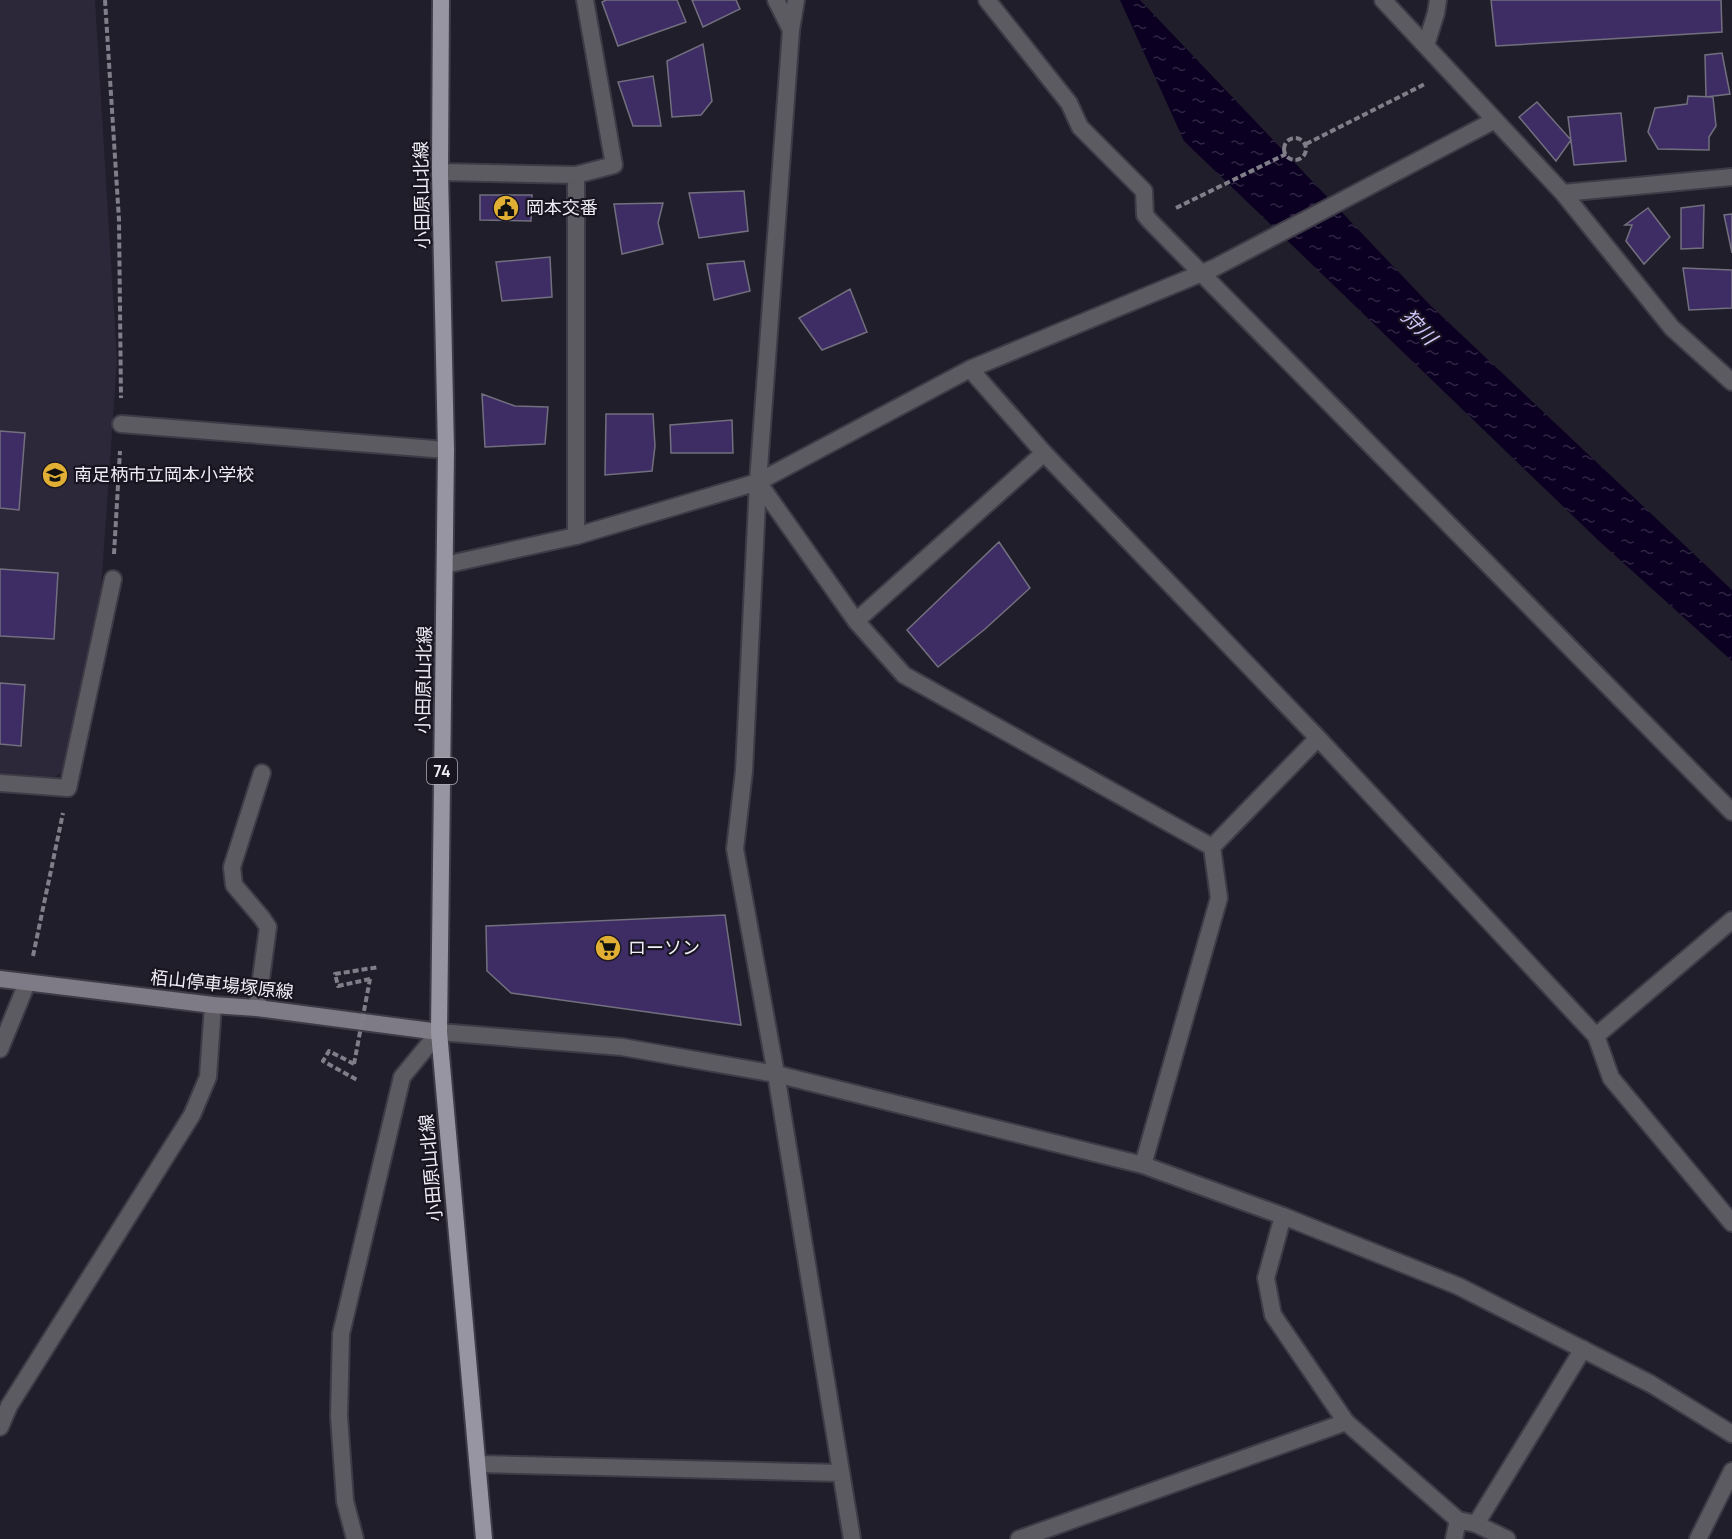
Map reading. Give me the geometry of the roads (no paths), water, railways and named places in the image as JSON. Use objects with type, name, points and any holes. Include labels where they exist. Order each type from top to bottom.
[{"type":"main road","name":"小田原山北線","points":[[441,0],[440,172],[446,450],[439,1032],[484,1539]]},
{"type":"main road","name":"栢山停車場塚原線","points":[[0,979],[213,1005],[257,1008],[439,1032]]},
{"type":"street","points":[[440,172],[576,175],[614,165],[585,0]]},
{"type":"street","points":[[776,0],[791,30]]},
{"type":"street","points":[[796,0],[791,30],[758,482],[744,771],[735,849],[776,1074],[852,1539]]},
{"type":"street","points":[[987,0],[1069,103],[1080,127],[1144,191],[1145,215],[1208,270],[1732,812]]},
{"type":"street","points":[[1383,0],[1563,193],[1672,328],[1732,382]]},
{"type":"street","points":[[1426,45],[1438,0]]},
{"type":"street","points":[[445,565],[576,536],[758,482],[970,369],[1208,270],[1495,120]]},
{"type":"street","points":[[576,175],[576,536]]},
{"type":"street","points":[[1563,193],[1732,177]]},
{"type":"street","points":[[970,369],[1044,453],[1318,738],[1596,1036],[1611,1078],[1732,1223]]},
{"type":"street","points":[[121,424],[446,450]]},
{"type":"street","points":[[856,621],[1044,453]]},
{"type":"street","points":[[758,482],[856,621],[904,675],[1212,847]]},
{"type":"street","points":[[0,783],[68,788],[112,579]]},
{"type":"street","points":[[1212,847],[1318,738]]},
{"type":"street","points":[[257,1008],[268,927],[234,885],[232,867],[262,773]]},
{"type":"street","points":[[1143,1165],[1219,898],[1212,847]]},
{"type":"street","points":[[1596,1036],[1732,920]]},
{"type":"street","points":[[0,1049],[27,983]]},
{"type":"street","points":[[0,1427],[9,1406],[192,1115],[208,1077],[213,1005]]},
{"type":"street","points":[[355,1539],[345,1501],[339,1416],[341,1334],[402,1077],[439,1032],[622,1047],[776,1074],[1143,1165],[1283,1216],[1458,1286],[1651,1384],[1732,1434]]},
{"type":"street","points":[[1283,1216],[1266,1278],[1273,1315],[1346,1422],[1458,1520],[1476,1524],[1507,1539]]},
{"type":"street","points":[[1476,1524],[1583,1349]]},
{"type":"street","points":[[1019,1539],[1346,1422]]},
{"type":"street","points":[[478,1464],[841,1473]]},
{"type":"street","points":[[1698,1539],[1732,1471]]},
{"type":"street","points":[[1455,1539],[1458,1520]]},
{"type":"water","name":"狩川","points":[[1120,0],[1140,0],[1430,305],[1732,590],[1732,661],[1599,541],[1184,141]]},
{"type":"place","name":"岡本交番","points":[[506,208]]},
{"type":"place","name":"南足柄市立岡本小学校","points":[[55,475]]},
{"type":"place","name":"ローソン","points":[[608,948]]}]
